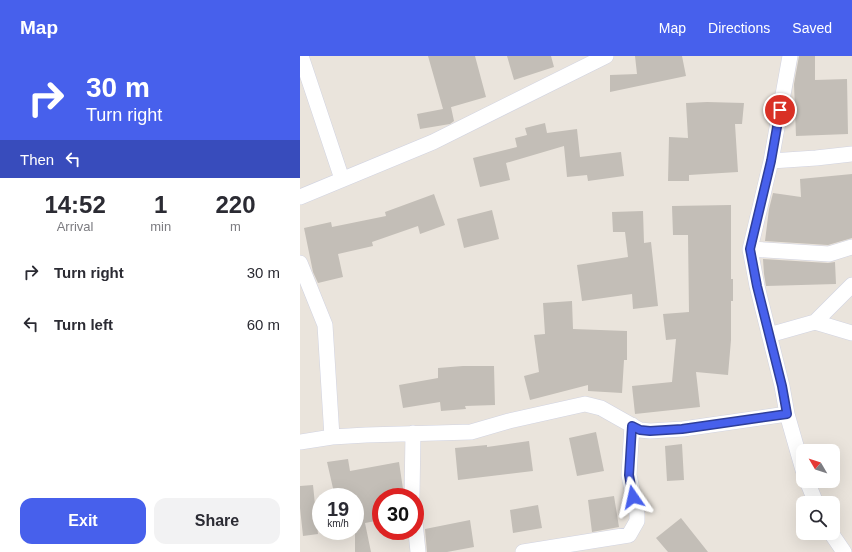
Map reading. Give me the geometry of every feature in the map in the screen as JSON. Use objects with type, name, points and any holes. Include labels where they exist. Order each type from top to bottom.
[{"type":"street","points":[[301,56],[342,179]]},
{"type":"street","points":[[300,197],[433,142],[606,56]]},
{"type":"street","points":[[790,56],[771,161],[750,249],[757,286],[782,386],[787,414],[796,446]]},
{"type":"street","points":[[771,161],[852,154]]},
{"type":"street","points":[[750,249],[829,254],[852,247]]},
{"type":"street","points":[[300,263],[325,325],[332,437]]},
{"type":"street","points":[[769,335],[815,322],[852,286]]},
{"type":"street","points":[[815,322],[852,333]]},
{"type":"street","points":[[300,442],[332,437],[471,432],[509,421],[585,404],[601,408],[640,430],[650,431],[682,429],[787,414]]},
{"type":"street","points":[[523,552],[629,535],[637,521],[629,475],[632,426]]},
{"type":"street","points":[[412,488],[413,433]]},
{"type":"street","points":[[417,540],[418,552]]},
{"type":"street","points":[[836,540],[844,552]]},
{"type":"building","points":[[428,56],[475,56],[486,97],[451,107],[454,121],[450,124],[420,129],[417,114],[443,109]]},
{"type":"building","points":[[507,56],[551,56],[554,67],[514,80]]},
{"type":"building","points":[[635,56],[682,56],[686,76],[610,92],[610,75],[637,74]]},
{"type":"building","points":[[799,56],[815,56],[815,80],[847,79],[848,134],[796,136],[794,84]]},
{"type":"building","points":[[686,103],[744,103],[742,124],[735,124],[738,172],[689,175],[689,181],[668,181],[669,137],[688,138]]},
{"type":"building","points":[[545,123],[547,133],[577,129],[580,157],[621,152],[624,176],[588,181],[587,175],[567,177],[564,146],[506,163],[510,180],[480,187],[473,158],[517,147],[515,138],[527,135],[525,128]]},
{"type":"building","points":[[852,174],[852,238],[828,245],[765,241],[769,209],[773,193],[801,197],[800,179]]},
{"type":"building","points":[[434,194],[445,225],[420,234],[418,226],[372,242],[373,246],[338,254],[343,277],[318,283],[313,272],[304,228],[331,222],[332,227],[386,216],[385,212]]},
{"type":"building","points":[[731,205],[731,279],[733,279],[733,301],[731,301],[731,340],[728,375],[696,372],[700,407],[635,414],[632,386],[672,382],[676,339],[666,340],[663,314],[689,312],[688,235],[673,235],[672,206]]},
{"type":"building","points":[[492,210],[499,239],[464,248],[457,219]]},
{"type":"building","points":[[643,211],[644,243],[651,242],[658,306],[633,309],[632,294],[582,301],[577,265],[628,257],[625,232],[613,232],[612,212]]},
{"type":"building","points":[[763,259],[828,263],[835,262],[836,284],[766,286]]},
{"type":"building","points":[[572,301],[573,329],[627,331],[627,360],[624,360],[622,393],[588,391],[588,385],[530,400],[524,376],[539,372],[534,335],[545,334],[543,303]]},
{"type":"building","points":[[494,366],[495,405],[465,406],[466,409],[441,411],[440,402],[403,408],[399,385],[438,378],[438,368]]},
{"type":"building","points":[[596,432],[604,471],[577,476],[569,438]]},
{"type":"building","points":[[529,441],[533,471],[458,480],[455,448],[487,445],[487,447]]},
{"type":"building","points":[[682,444],[684,480],[667,481],[665,446]]},
{"type":"building","points":[[348,459],[350,471],[399,462],[403,488],[372,488],[372,522],[365,523],[371,552],[355,552],[355,540],[364,540],[364,488],[333,488],[327,462]]},
{"type":"building","points":[[313,485],[312,535],[303,536],[300,508],[300,486]]},
{"type":"building","points":[[614,496],[619,527],[592,532],[588,500]]},
{"type":"building","points":[[538,505],[542,528],[513,533],[510,510]]},
{"type":"building","points":[[681,518],[708,552],[668,552],[656,538]]},
{"type":"building","points":[[470,520],[474,547],[447,552],[427,552],[425,529]]},
{"type":"route","points":[[633,497],[629,475],[632,426],[640,430],[650,431],[682,429],[787,414],[782,386],[757,286],[750,249],[771,161],[780,110]]}]
